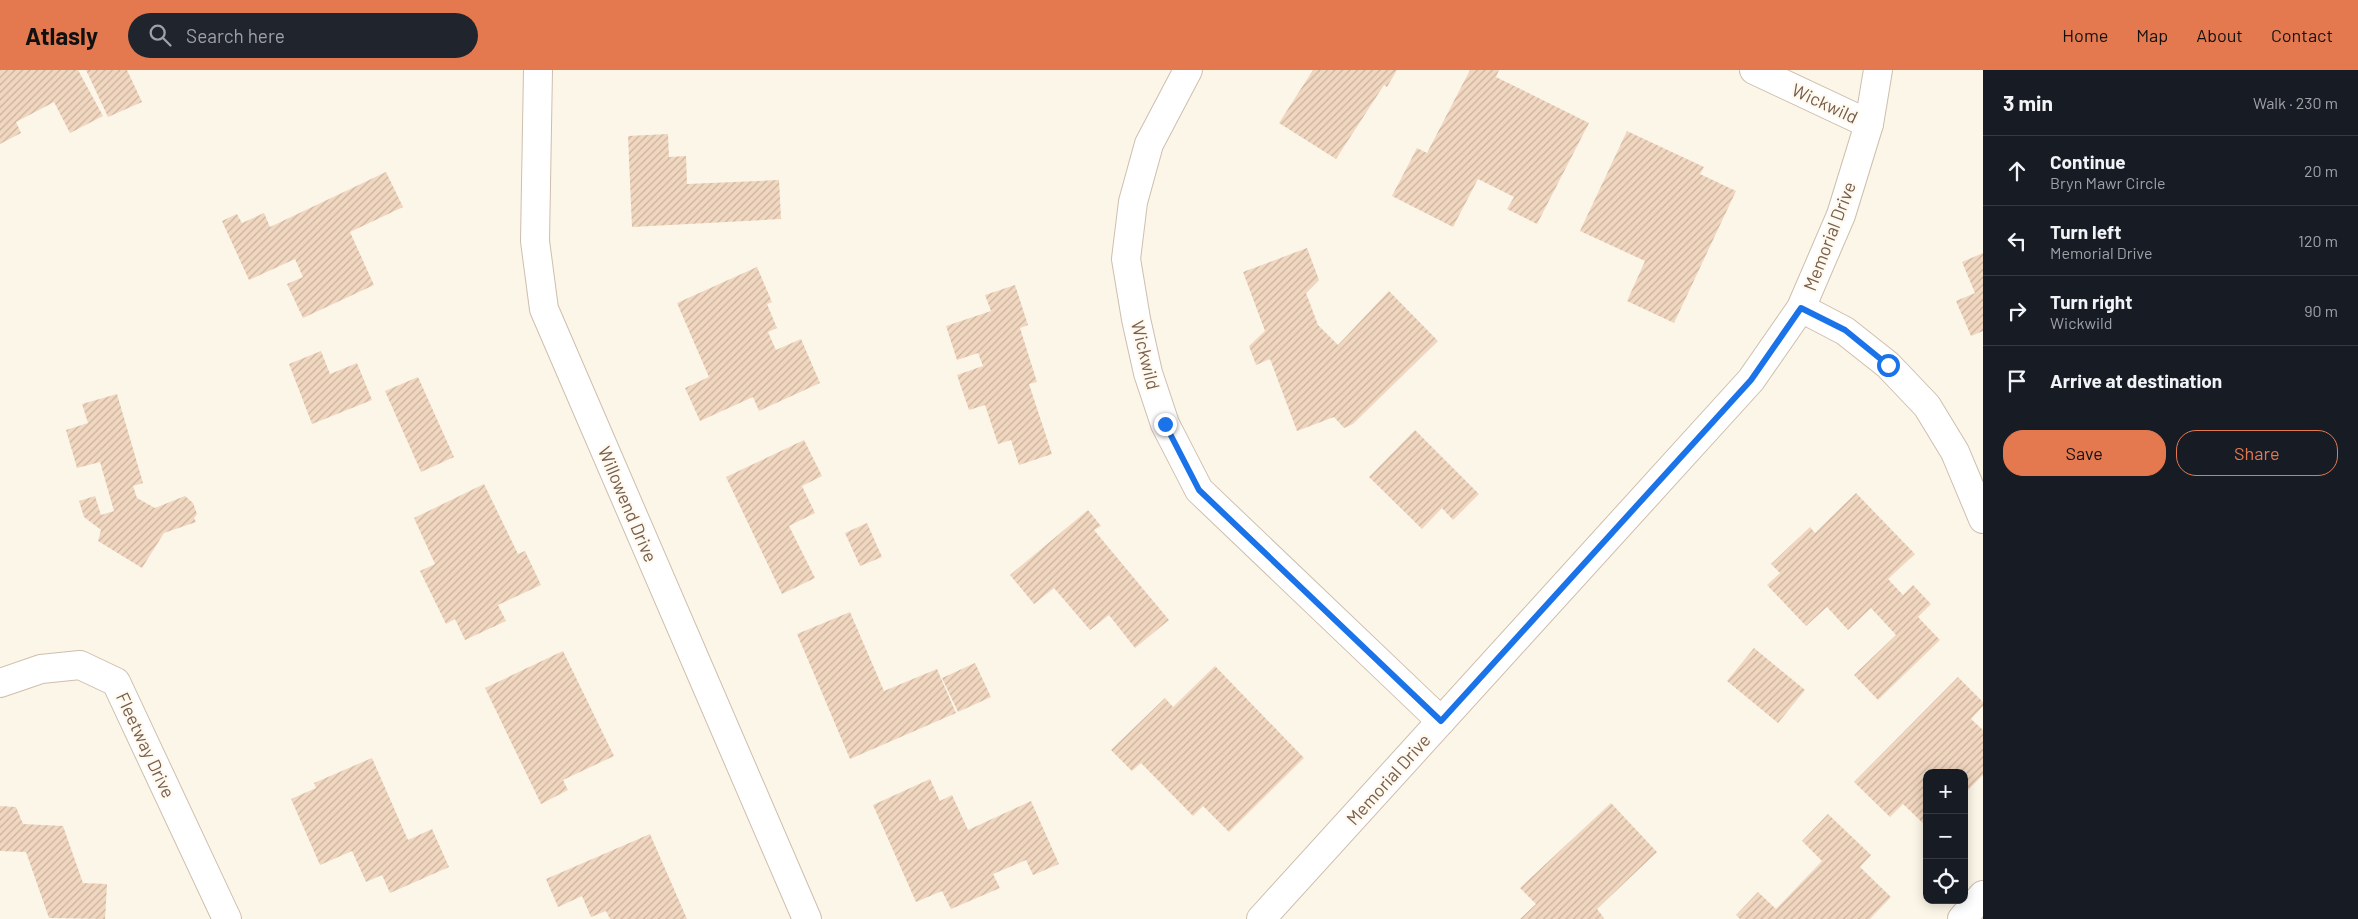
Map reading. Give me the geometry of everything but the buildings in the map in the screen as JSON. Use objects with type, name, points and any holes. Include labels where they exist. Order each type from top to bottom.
[{"type":"street","name":"Willowend Drive","points":[[538,70],[535,241],[544,309],[807,919]]},
{"type":"street","name":"Wickwild","points":[[1188,70],[1149,144],[1133,202],[1126,259],[1136,319],[1148,373],[1165,424],[1199,490],[1441,721]]},
{"type":"street","name":"Wickwild","points":[[1754,70],[1869,124]]},
{"type":"street","name":"Memorial Drive","points":[[1261,919],[1751,380],[1801,308],[1841,215],[1869,124],[1878,70]]},
{"type":"street","points":[[1801,308],[1845,330],[1888,365],[1927,406],[1954,452],[1983,519]]},
{"type":"street","name":"Fleetway Drive","points":[[0,683],[42,669],[80,664],[116,682],[227,919]]},
{"type":"street","points":[[1962,919],[1983,895]]},
{"type":"route","points":[[1165,424],[1199,490],[1441,721],[1751,380],[1801,308],[1845,330],[1888,365]]}]
